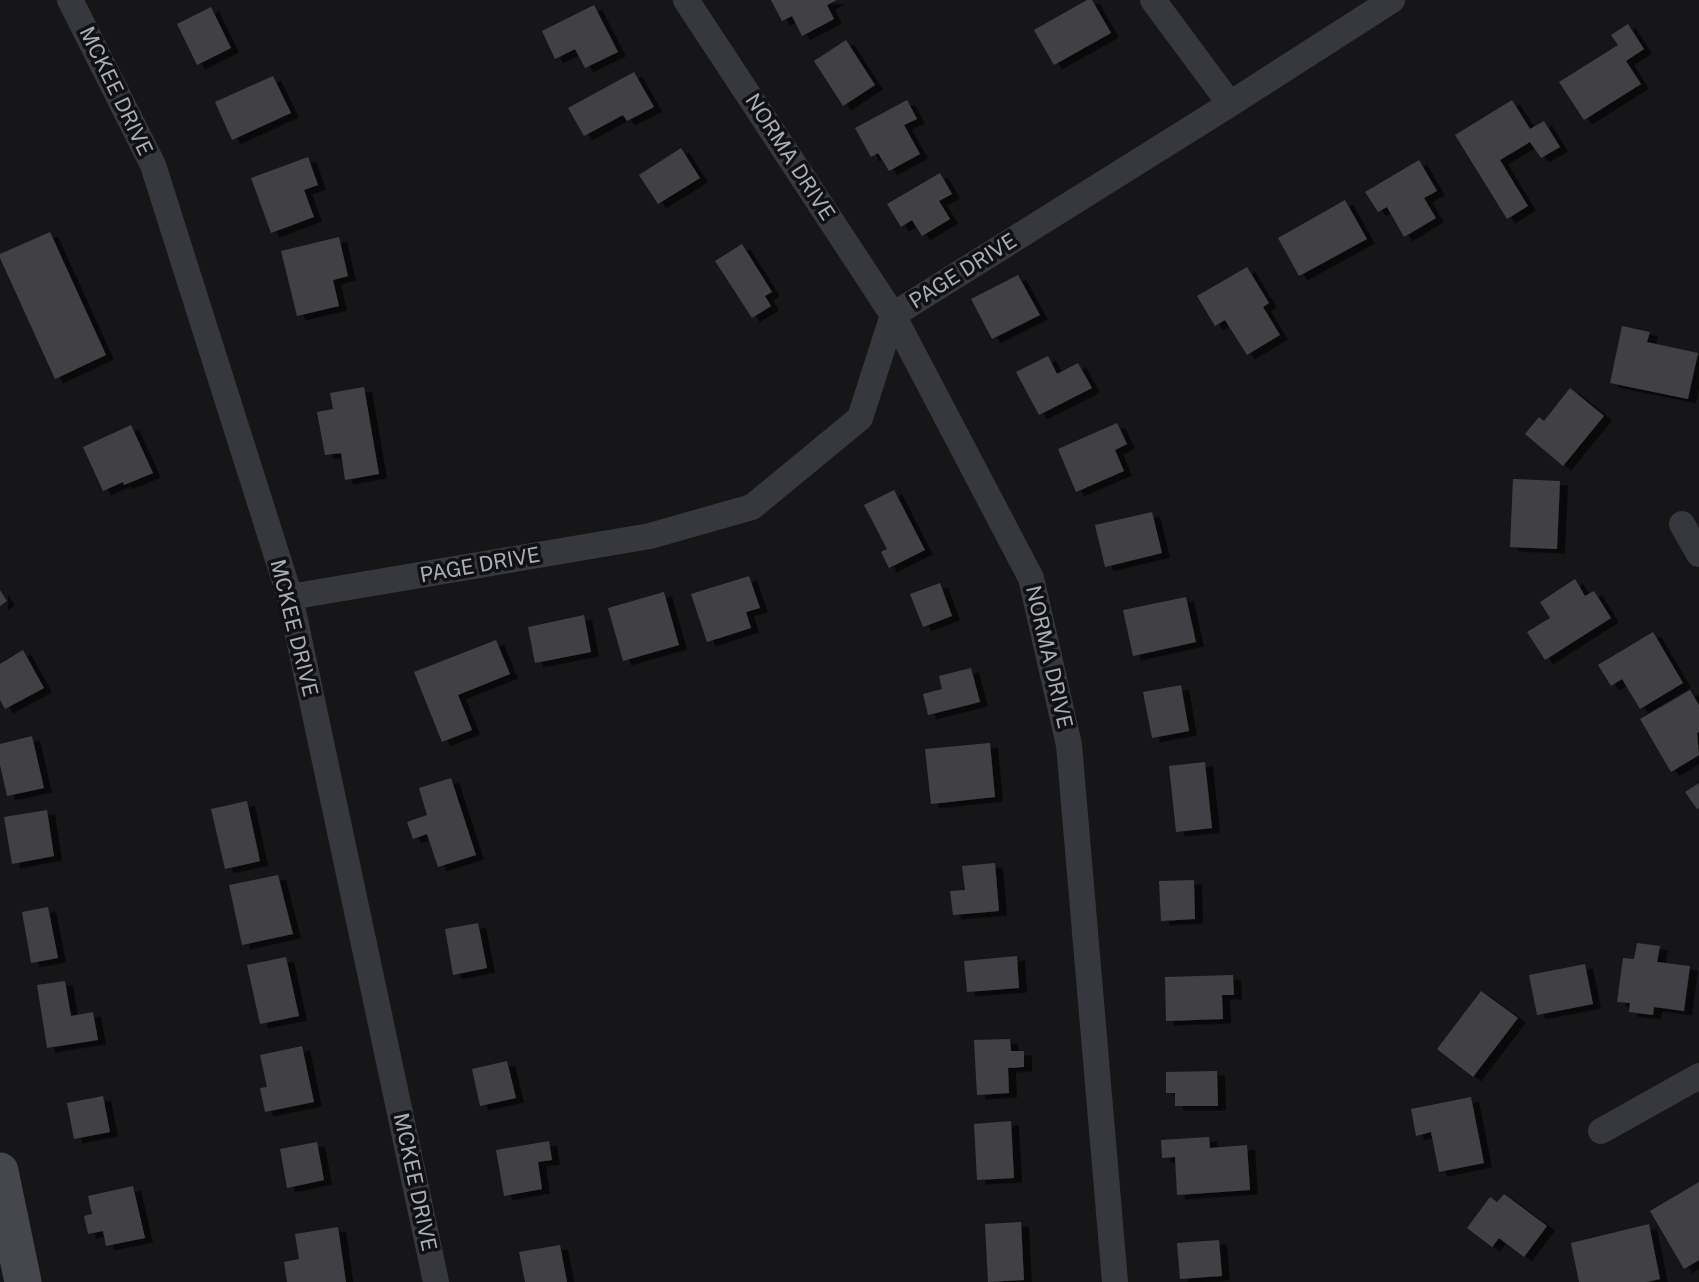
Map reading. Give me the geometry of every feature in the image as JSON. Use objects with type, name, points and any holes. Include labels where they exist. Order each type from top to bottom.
[{"type":"street","name":"MCKEE DRIVE","points":[[70,0],[153,165],[290,597],[436,1282]]},
{"type":"street","name":"NORMA DRIVE","points":[[686,0],[893,314],[1031,578],[1069,745],[1115,1282]]},
{"type":"street","points":[[1153,0],[1230,104]]},
{"type":"street","name":"PAGE DRIVE","points":[[290,597],[650,536],[752,507],[860,418],[893,314],[1392,0]]},
{"type":"street","points":[[1682,524],[1699,554]]},
{"type":"street","points":[[1601,1131],[1699,1076]]},
{"type":"street","points":[[0,1171],[23,1282]]},
{"type":"building","points":[[771,0],[837,0],[827,5],[834,19],[802,36],[792,16],[782,21]]},
{"type":"building","points":[[1087,0],[1092,0],[1111,33],[1054,65],[1034,30]]},
{"type":"building","points":[[594,5],[618,52],[585,68],[575,49],[555,59],[542,31]]},
{"type":"building","points":[[211,7],[231,48],[197,65],[177,24]]},
{"type":"building","points":[[1628,24],[1644,49],[1626,61],[1641,84],[1584,120],[1559,82],[1618,45],[1611,35]]},
{"type":"building","points":[[846,40],[875,85],[843,106],[814,61]]},
{"type":"building","points":[[634,72],[654,107],[627,121],[623,115],[584,136],[568,108]]},
{"type":"building","points":[[273,76],[291,113],[232,140],[215,102]]},
{"type":"building","points":[[907,100],[917,119],[904,125],[920,154],[889,171],[878,153],[871,157],[855,128]]},
{"type":"building","points":[[1512,100],[1530,129],[1544,121],[1560,147],[1541,158],[1530,142],[1500,160],[1528,206],[1507,219],[1455,135]]},
{"type":"building","points":[[681,148],[700,178],[658,204],[639,175]]},
{"type":"building","points":[[308,157],[318,185],[304,190],[314,217],[271,233],[251,178]]},
{"type":"building","points":[[1419,160],[1437,191],[1424,198],[1436,218],[1404,237],[1387,207],[1378,212],[1365,192]]},
{"type":"building","points":[[940,173],[952,194],[939,201],[950,219],[922,236],[912,220],[901,227],[887,204]]},
{"type":"building","points":[[1345,200],[1367,239],[1299,276],[1278,238]]},
{"type":"building","points":[[50,232],[106,355],[55,379],[0,258],[0,254]]},
{"type":"building","points":[[339,237],[348,276],[333,280],[339,306],[297,316],[281,251]]},
{"type":"building","points":[[742,244],[772,292],[765,296],[771,306],[752,318],[715,261]]},
{"type":"building","points":[[1247,267],[1269,303],[1263,307],[1280,335],[1247,355],[1225,320],[1215,326],[1197,296]]},
{"type":"building","points":[[1018,275],[1040,315],[992,339],[971,299]]},
{"type":"building","points":[[1622,326],[1650,332],[1647,342],[1698,353],[1688,399],[1610,383]]},
{"type":"building","points":[[1048,356],[1057,374],[1078,363],[1092,388],[1039,415],[1016,372]]},
{"type":"building","points":[[364,387],[379,474],[345,480],[341,453],[325,455],[317,412],[333,409],[330,393]]},
{"type":"building","points":[[1570,388],[1604,416],[1563,466],[1525,434],[1539,417],[1544,421]]},
{"type":"building","points":[[1117,423],[1127,444],[1115,450],[1124,471],[1076,492],[1058,449]]},
{"type":"building","points":[[131,425],[153,473],[103,491],[83,447]]},
{"type":"building","points":[[1513,479],[1560,481],[1557,549],[1510,547]]},
{"type":"building","points":[[894,490],[925,550],[889,568],[881,552],[887,549],[864,505]]},
{"type":"building","points":[[1152,512],[1162,553],[1105,567],[1095,525]]},
{"type":"building","points":[[749,576],[760,608],[746,612],[751,628],[707,642],[691,594]]},
{"type":"building","points":[[1575,579],[1585,596],[1594,591],[1611,618],[1545,660],[1527,632],[1550,618],[1540,602]]},
{"type":"building","points":[[940,583],[952,616],[923,627],[910,594]]},
{"type":"building","points":[[0,590],[7,601],[0,606]]},
{"type":"building","points":[[664,592],[679,645],[623,661],[608,608]]},
{"type":"building","points":[[1186,597],[1196,642],[1133,656],[1123,610]]},
{"type":"building","points":[[584,615],[591,652],[535,663],[528,627]]},
{"type":"building","points":[[1653,632],[1683,683],[1640,709],[1622,679],[1611,686],[1598,665]]},
{"type":"building","points":[[496,640],[510,674],[458,695],[472,730],[442,742],[414,672]]},
{"type":"building","points":[[23,650],[44,688],[5,709],[0,700],[0,664]]},
{"type":"building","points":[[971,668],[980,702],[928,715],[923,694],[942,689],[939,676]]},
{"type":"building","points":[[1181,685],[1189,731],[1152,738],[1143,692]]},
{"type":"building","points":[[1690,690],[1699,705],[1699,755],[1671,772],[1640,719]]},
{"type":"building","points":[[32,736],[44,788],[7,796],[0,765],[0,744]]},
{"type":"building","points":[[990,743],[995,797],[931,804],[925,749]]},
{"type":"building","points":[[1205,762],[1212,828],[1176,832],[1169,766]]},
{"type":"building","points":[[451,778],[476,855],[438,867],[427,834],[413,839],[407,822],[427,815],[419,788]]},
{"type":"building","points":[[1699,783],[1699,808],[1697,809],[1685,792]]},
{"type":"building","points":[[247,801],[260,861],[225,869],[211,809]]},
{"type":"building","points":[[47,810],[54,856],[12,864],[4,817]]},
{"type":"building","points":[[995,863],[999,911],[953,915],[950,891],[965,890],[962,866]]},
{"type":"building","points":[[278,875],[293,934],[242,945],[229,885]]},
{"type":"building","points":[[1194,880],[1195,919],[1161,921],[1159,881]]},
{"type":"building","points":[[48,907],[58,958],[31,963],[22,912]]},
{"type":"building","points":[[478,923],[487,968],[453,975],[445,929]]},
{"type":"building","points":[[1637,943],[1660,946],[1657,962],[1690,966],[1684,1011],[1654,1007],[1653,1015],[1629,1012],[1630,1003],[1617,1002],[1623,958],[1634,959]]},
{"type":"building","points":[[1017,956],[1019,988],[967,992],[964,961]]},
{"type":"building","points":[[286,957],[299,1016],[260,1024],[247,965]]},
{"type":"building","points":[[1585,964],[1593,1004],[1537,1015],[1529,975]]},
{"type":"building","points":[[1233,975],[1234,995],[1222,995],[1223,1019],[1166,1021],[1165,977]]},
{"type":"building","points":[[65,981],[71,1016],[93,1012],[98,1040],[47,1048],[37,985]]},
{"type":"building","points":[[1481,991],[1518,1018],[1473,1077],[1437,1049]]},
{"type":"building","points":[[1010,1039],[1011,1051],[1024,1051],[1024,1067],[1008,1068],[1009,1093],[977,1095],[974,1040]]},
{"type":"building","points":[[302,1046],[314,1102],[265,1112],[260,1088],[267,1087],[260,1055]]},
{"type":"building","points":[[507,1061],[516,1098],[480,1106],[472,1069]]},
{"type":"building","points":[[1217,1071],[1218,1106],[1175,1106],[1175,1093],[1166,1093],[1166,1072]]},
{"type":"building","points":[[103,1096],[110,1132],[74,1139],[67,1103]]},
{"type":"building","points":[[1471,1097],[1484,1163],[1439,1172],[1431,1132],[1416,1136],[1411,1109]]},
{"type":"building","points":[[1011,1121],[1014,1178],[977,1180],[974,1124]]},
{"type":"building","points":[[1209,1137],[1210,1148],[1247,1145],[1250,1190],[1177,1195],[1175,1157],[1162,1158],[1161,1140]]},
{"type":"building","points":[[549,1141],[552,1160],[538,1162],[542,1189],[504,1196],[496,1150]]},
{"type":"building","points":[[317,1142],[324,1180],[287,1188],[280,1149]]},
{"type":"building","points":[[1699,1182],[1699,1260],[1684,1269],[1650,1211]]},
{"type":"building","points":[[133,1186],[145,1238],[106,1246],[103,1231],[88,1234],[84,1216],[92,1214],[88,1196]]},
{"type":"building","points":[[1504,1194],[1547,1226],[1524,1257],[1499,1238],[1492,1247],[1467,1228],[1490,1197],[1497,1202]]},
{"type":"building","points":[[1021,1222],[1024,1280],[988,1282],[985,1224]]},
{"type":"building","points":[[1649,1224],[1660,1279],[1647,1282],[1579,1282],[1571,1243]]},
{"type":"building","points":[[338,1227],[346,1282],[287,1282],[284,1262],[299,1259],[295,1234]]},
{"type":"building","points":[[1219,1240],[1222,1276],[1180,1279],[1177,1243]]},
{"type":"building","points":[[560,1245],[567,1282],[525,1282],[519,1252]]}]
